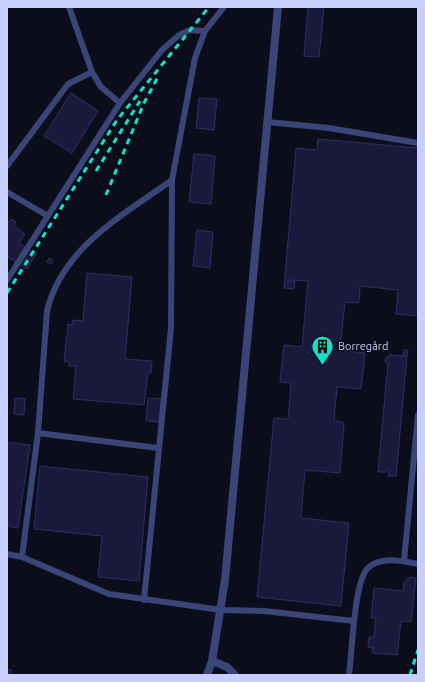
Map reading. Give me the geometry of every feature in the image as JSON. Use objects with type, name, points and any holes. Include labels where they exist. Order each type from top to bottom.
[{"type":"street","points":[[207,675],[212,661],[221,610],[278,7]]},
{"type":"street","points":[[212,661],[227,667],[235,675]]},
{"type":"lane","points":[[69,7],[92,72],[101,87],[120,103]]},
{"type":"lane","points":[[144,600],[171,328],[172,180],[195,58],[205,31],[224,7]]},
{"type":"lane","points":[[7,280],[120,103],[162,50],[179,35],[190,30],[205,31]]},
{"type":"lane","points":[[7,166],[68,84],[92,72]]},
{"type":"lane","points":[[267,122],[329,128],[418,143]]},
{"type":"lane","points":[[22,557],[38,434],[47,310],[51,293],[63,273],[79,252],[101,231],[172,180]]},
{"type":"lane","points":[[7,192],[48,216]]},
{"type":"lane","points":[[404,561],[418,415]]},
{"type":"lane","points":[[38,434],[158,448]]},
{"type":"lane","points":[[7,554],[22,557],[109,594],[221,610],[264,611],[354,621]]},
{"type":"lane","points":[[349,675],[353,650],[355,608],[362,578],[367,568],[383,561],[404,561],[418,564]]},
{"type":"building","points":[[308,7],[324,7],[319,57],[304,56]]},
{"type":"building","points":[[71,93],[98,111],[72,153],[44,136]]},
{"type":"building","points":[[199,98],[217,99],[214,130],[196,128]]},
{"type":"building","name":"Borregård","points":[[318,139],[418,148],[418,316],[396,314],[398,290],[360,286],[359,303],[345,302],[340,350],[365,353],[361,389],[337,387],[334,420],[344,423],[340,473],[305,470],[301,518],[349,523],[341,606],[257,597],[274,418],[288,419],[291,383],[280,382],[284,345],[302,347],[308,281],[288,280],[288,282],[295,282],[294,289],[284,288],[296,148],[317,150]]},
{"type":"building","points":[[194,154],[215,156],[211,204],[189,202]]},
{"type":"building","points":[[11,219],[16,222],[14,226],[25,234],[19,243],[36,254],[27,269],[8,257],[7,259],[7,222],[8,223]]},
{"type":"building","points":[[197,230],[213,232],[210,268],[193,266]]},
{"type":"building","points":[[49,258],[53,260],[51,264],[47,262]]},
{"type":"building","points":[[87,273],[132,277],[125,359],[152,361],[151,373],[148,373],[144,405],[73,399],[76,366],[69,366],[69,362],[64,361],[68,324],[72,325],[73,320],[83,321]]},
{"type":"building","points":[[404,350],[408,350],[407,356],[403,356]]},
{"type":"building","points":[[389,355],[407,356],[396,476],[388,476],[389,469],[386,469],[386,472],[378,472],[388,363],[385,362],[386,357],[389,357]]},
{"type":"building","points":[[15,398],[25,399],[24,415],[14,414]]},
{"type":"building","points":[[148,398],[161,399],[159,422],[146,421]]},
{"type":"building","points":[[7,442],[30,445],[18,528],[7,526]]},
{"type":"building","points":[[40,466],[148,477],[139,581],[98,577],[102,536],[34,529]]},
{"type":"building","points":[[410,577],[416,578],[411,622],[401,621],[397,655],[372,653],[373,648],[368,647],[369,637],[374,637],[376,618],[371,618],[374,588],[403,591],[404,582]]},
{"type":"building","points":[[7,669],[11,670],[10,675],[7,675]]},
{"type":"railway","points":[[7,293],[117,120],[209,7]]},
{"type":"railway","points":[[106,195],[144,103],[159,75]]},
{"type":"railway","points":[[96,171],[140,101]]},
{"type":"railway","points":[[410,675],[418,650]]},
{"type":"place","name":"Borregård","points":[[323,366]]}]
